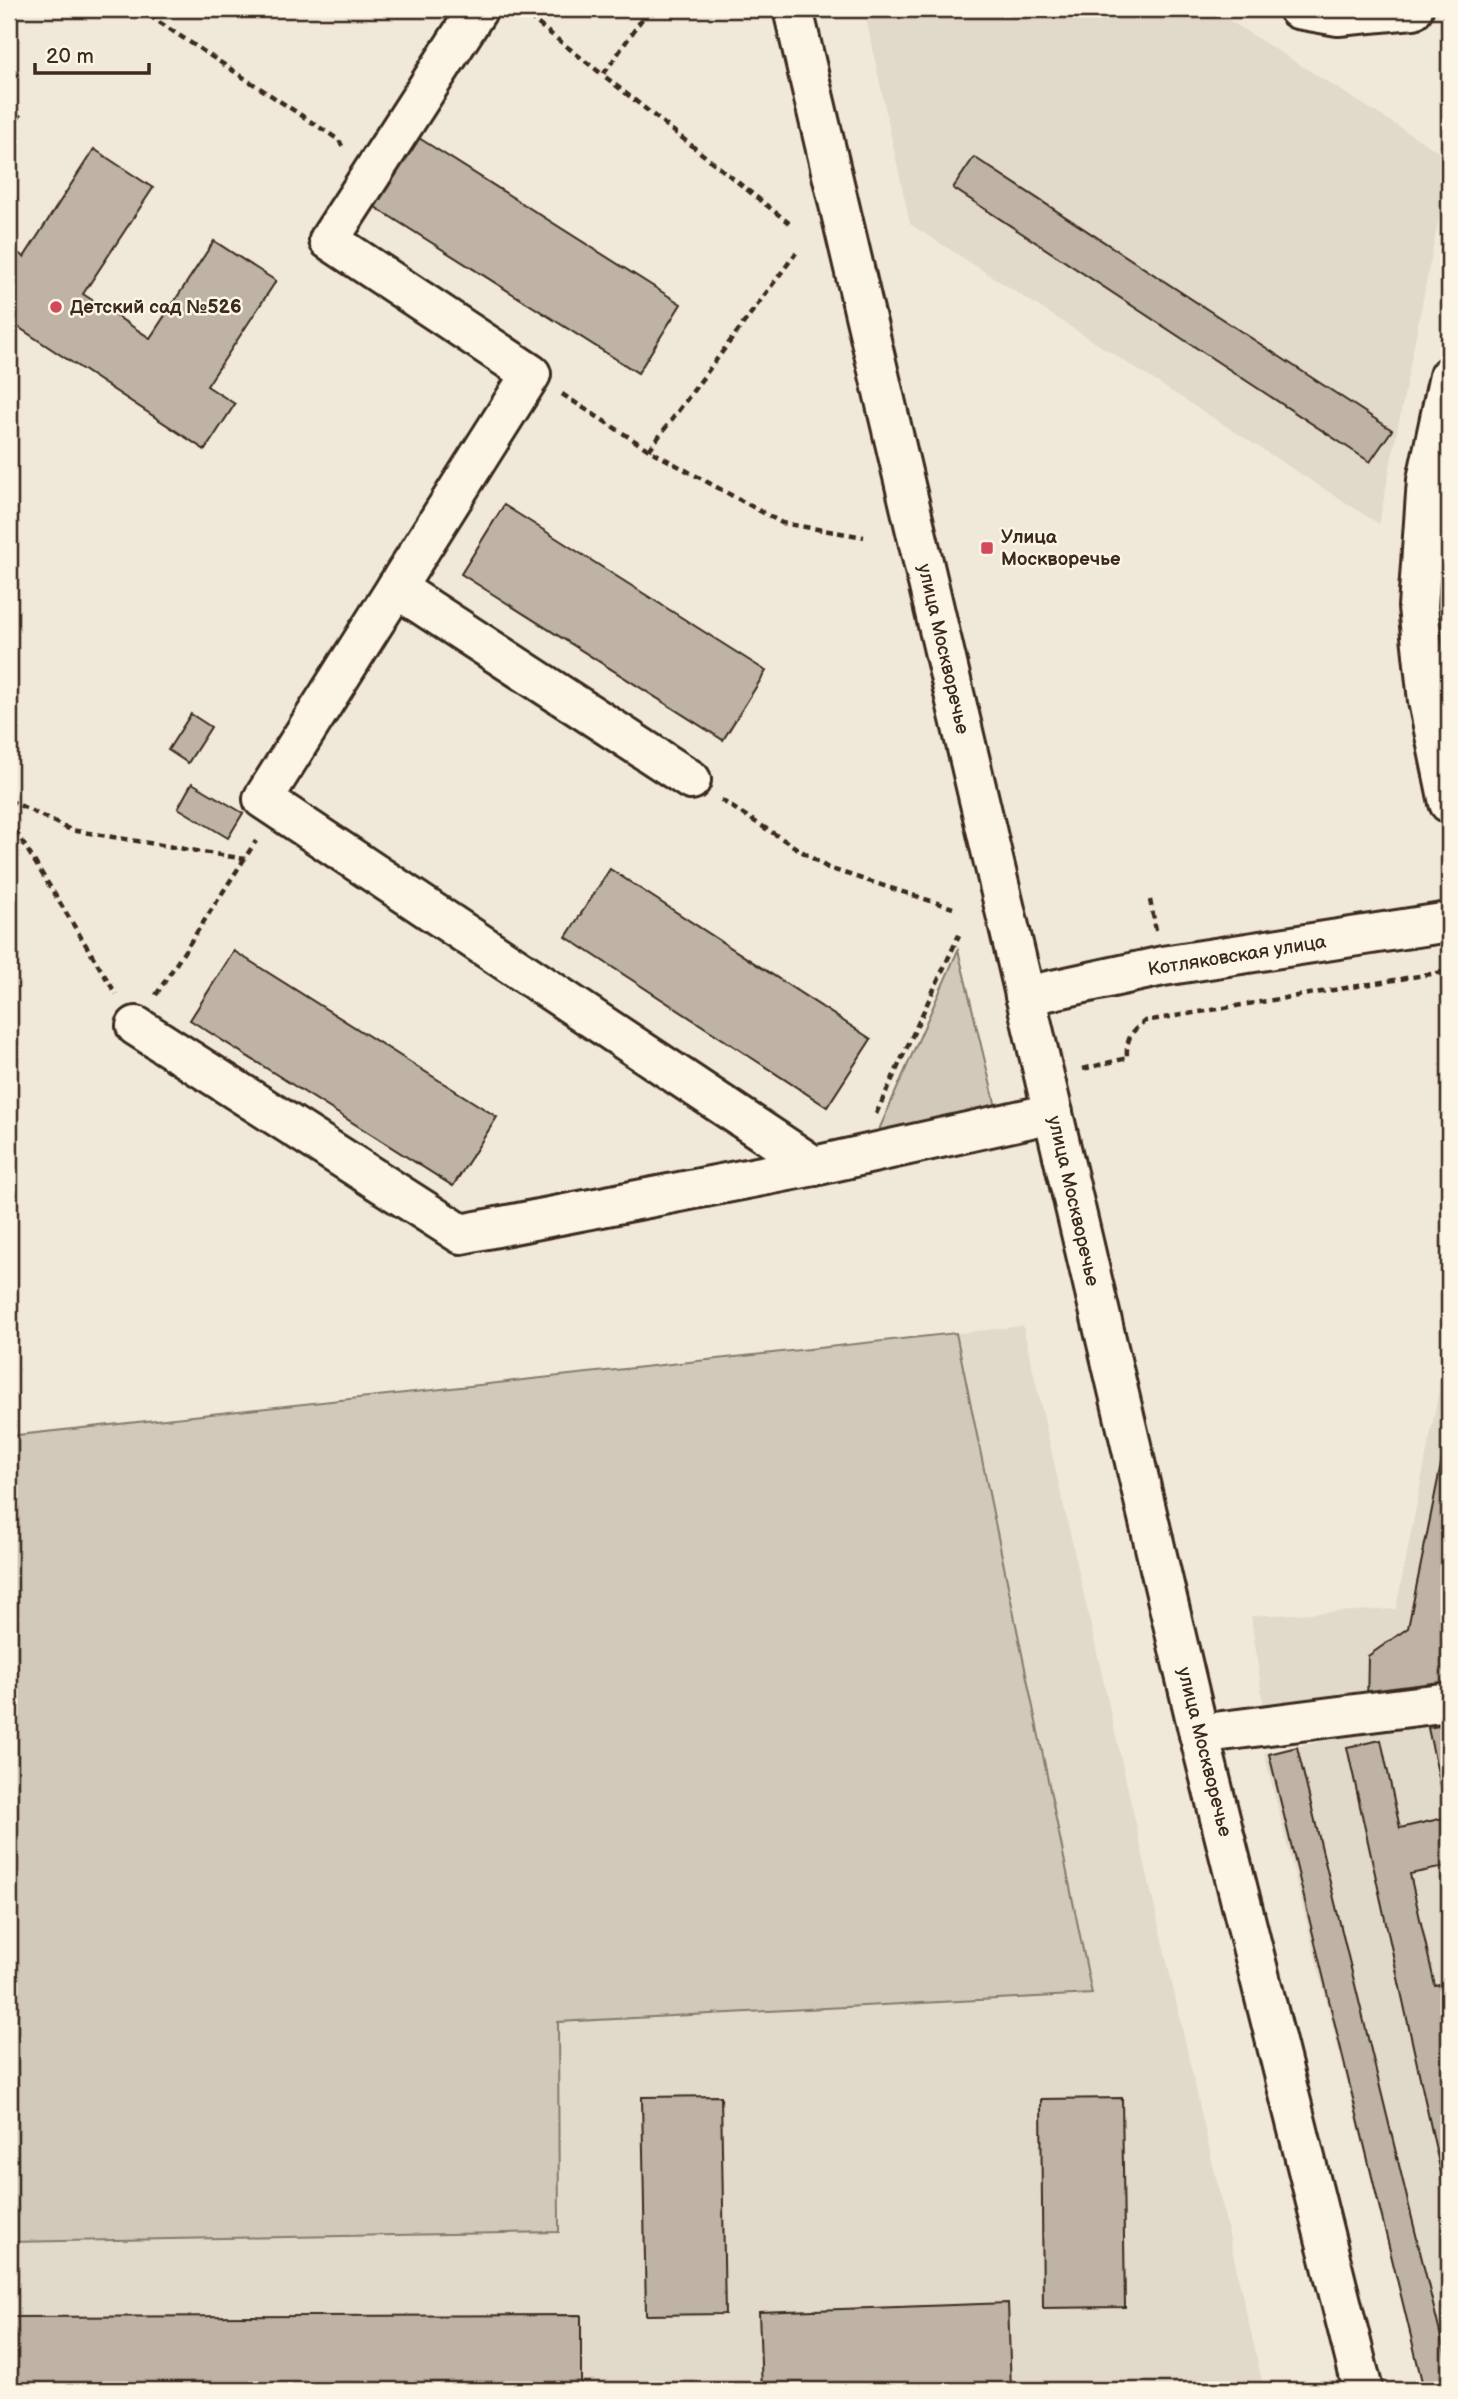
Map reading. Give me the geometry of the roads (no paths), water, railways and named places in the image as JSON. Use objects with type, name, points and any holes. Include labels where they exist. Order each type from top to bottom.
[{"type":"main road","points":[[478,9],[329,240],[531,374],[263,799],[814,1166]]},
{"type":"main road","name":"улица Москворечье","points":[[793,9],[1199,1734],[1363,2390]]},
{"type":"main road","points":[[1298,9],[1338,16],[1413,9]]},
{"type":"main road","points":[[1449,376],[1427,480],[1436,549],[1418,607],[1428,701],[1449,803]]},
{"type":"main road","points":[[396,588],[691,780]]},
{"type":"main road","name":"Котляковская улица","points":[[1025,996],[1163,966],[1269,952],[1449,922]]},
{"type":"main road","points":[[136,1026],[461,1234],[814,1166],[1053,1113]]},
{"type":"main road","points":[[1199,1734],[1449,1702]]},
{"type":"place","name":"Детский сад №526","points":[[56,307]]},
{"type":"place","name":"Улица Москворечье","points":[[987,548]]}]
